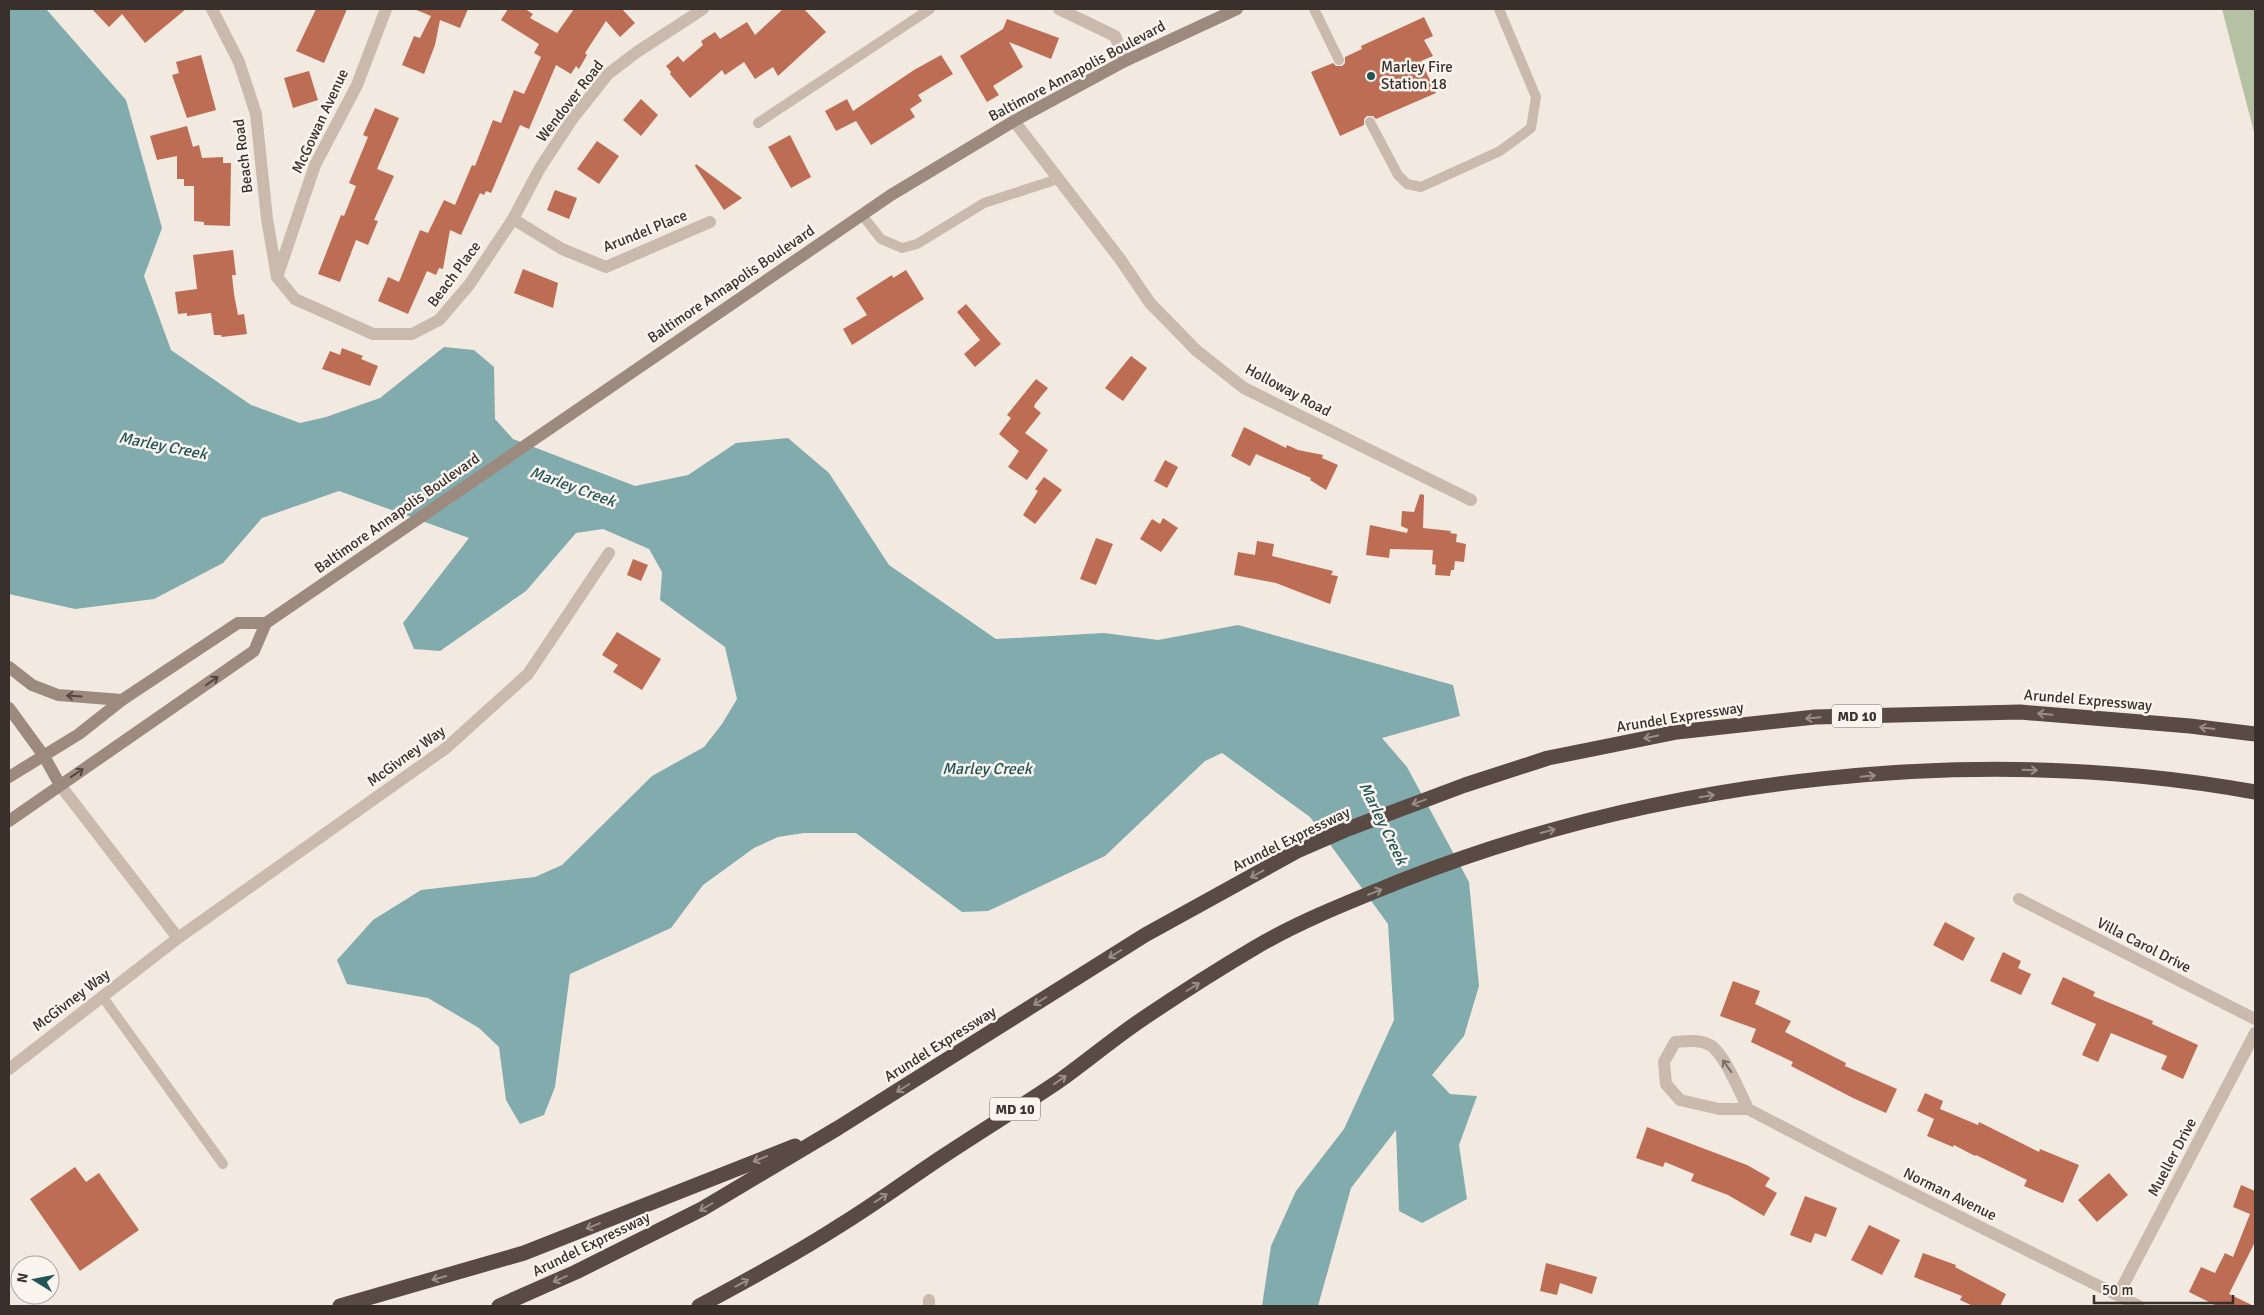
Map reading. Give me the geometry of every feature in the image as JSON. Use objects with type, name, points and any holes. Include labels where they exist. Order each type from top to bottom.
[{"type":"highway","name":"Arundel Expressway","points":[[499,1306],[576,1272],[702,1209],[838,1128],[1145,935],[1299,850],[1345,830],[1465,785],[1548,758],[1668,734],[1815,717],[2020,712],[2190,726],[2255,734]]},
{"type":"highway","name":"MD 10","points":[[699,1306],[840,1226],[1059,1081],[1140,1021],[1252,950],[1330,911],[1423,872],[1502,845],[1585,821],[1684,799],[1773,786],[1889,774],[2008,770],[2092,773],[2208,784],[2255,792]]},
{"type":"highway","points":[[340,1306],[524,1253],[838,1128]]},
{"type":"main road","name":"Baltimore Annapolis Boulevard","points":[[266,624],[394,534],[862,215],[1014,121],[1125,61],[1237,9]]},
{"type":"main road","points":[[9,778],[79,734],[122,700],[238,623],[266,624],[254,652],[9,821]]},
{"type":"main road","points":[[9,667],[32,685],[58,695],[122,700]]},
{"type":"main road","points":[[9,708],[44,756],[60,785]]},
{"type":"street","name":"Beach Road","points":[[212,9],[239,62],[256,114],[267,219],[277,277]]},
{"type":"street","name":"McGowan Avenue","points":[[277,277],[315,165],[357,85],[386,9]]},
{"type":"street","name":"Wendover Road","points":[[513,219],[540,168],[573,118],[608,74],[637,52],[703,9]]},
{"type":"street","points":[[1059,9],[1076,13],[1115,36],[1125,61]]},
{"type":"street","name":"Holloway Road","points":[[1014,121],[1120,259],[1150,304],[1210,362],[1244,388],[1471,500]]},
{"type":"street","name":"Beach Place","points":[[277,277],[295,299],[373,334],[412,334],[440,320],[469,285],[513,219]]},
{"type":"street","name":"Arundel Place","points":[[513,219],[562,249],[606,266],[710,222]]},
{"type":"street","name":"McGivney Way","points":[[9,1069],[178,938],[453,742],[528,674],[609,553]]},
{"type":"street","points":[[60,785],[178,938]]},
{"type":"street","name":"Villa Carol Drive","points":[[2018,899],[2255,1019]]},
{"type":"street","name":"Mueller Drive","points":[[2118,1296],[2255,1033]]},
{"type":"street","name":"Norman Avenue","points":[[1748,1109],[1732,1073],[1712,1045],[1695,1040],[1675,1042],[1664,1062],[1666,1084],[1680,1100],[1719,1109],[1748,1109],[2139,1306]]},
{"type":"lane","points":[[758,123],[930,9]]},
{"type":"lane","points":[[1314,9],[1339,60]]},
{"type":"lane","points":[[1370,122],[1398,175],[1407,184],[1421,186],[1500,150],[1531,128],[1536,97],[1499,9]]},
{"type":"lane","points":[[862,215],[882,239],[902,248],[917,244],[984,203],[1058,179]]},
{"type":"lane","points":[[102,996],[223,1164]]},
{"type":"green space","points":[[2222,9],[2255,9],[2255,136]]},
{"type":"water","name":"Marley Creek","points":[[9,9],[46,9],[126,100],[162,228],[144,276],[171,350],[251,405],[300,423],[326,417],[380,398],[444,347],[474,350],[494,367],[495,419],[513,439],[635,486],[688,475],[736,443],[788,438],[829,473],[889,565],[996,639],[1104,633],[1158,640],[1238,625],[1453,685],[1460,716],[1382,738],[1407,767],[1469,882],[1479,986],[1464,1036],[1432,1075],[1450,1094],[1477,1096],[1459,1145],[1467,1199],[1422,1223],[1399,1211],[1396,1130],[1351,1188],[1318,1306],[1262,1306],[1271,1246],[1296,1191],[1344,1129],[1394,1020],[1388,924],[1310,817],[1222,753],[1205,761],[1105,856],[988,911],[962,912],[856,833],[804,833],[778,837],[754,848],[703,885],[671,928],[570,974],[555,1087],[544,1115],[520,1124],[506,1100],[499,1047],[479,1028],[428,998],[347,984],[337,960],[373,920],[421,890],[535,877],[562,865],[652,776],[704,747],[722,724],[737,699],[725,647],[660,600],[662,572],[649,549],[603,529],[576,533],[526,591],[440,651],[414,649],[403,623],[469,538],[339,491],[262,518],[223,563],[154,599],[75,609],[9,594]]},
{"type":"building","points":[[92,9],[186,9],[145,43],[122,14],[109,27]]},
{"type":"building","points":[[316,9],[347,9],[324,63],[296,51]]},
{"type":"building","points":[[414,9],[468,9],[460,28],[440,20],[435,45],[424,74],[402,65],[414,36],[420,38],[431,16]]},
{"type":"building","points":[[508,9],[525,9],[533,14],[530,18],[557,33],[574,9],[622,9],[635,23],[620,37],[606,21],[585,53],[587,55],[579,69],[576,66],[571,74],[556,65],[529,129],[520,125],[491,193],[486,191],[484,195],[480,193],[461,235],[450,230],[443,269],[439,268],[436,275],[427,271],[408,314],[378,301],[388,277],[399,282],[420,230],[428,233],[444,200],[455,205],[472,165],[475,166],[493,120],[501,123],[514,90],[524,94],[541,57],[534,53],[539,44],[501,20]]},
{"type":"building","points":[[783,9],[804,9],[826,32],[778,76],[773,67],[755,79],[744,62],[725,75],[722,70],[690,98],[670,74],[671,72],[666,66],[678,56],[683,62],[703,45],[701,41],[715,32],[720,39],[747,22],[755,35]]},
{"type":"building","name":"Marley Fire Station 18","points":[[1424,17],[1433,36],[1424,40],[1433,56],[1421,61],[1436,93],[1376,119],[1373,116],[1367,116],[1364,119],[1364,125],[1340,136],[1311,72],[1333,63],[1336,66],[1342,66],[1345,63],[1345,57],[1362,49],[1361,46]]},
{"type":"building","points":[[1007,19],[1059,38],[1051,59],[1009,42],[1023,67],[993,86],[999,95],[987,102],[960,56],[1003,29]]},
{"type":"building","points":[[201,55],[216,110],[187,118],[172,75],[179,73],[176,62]]},
{"type":"building","points":[[941,55],[953,74],[918,95],[922,101],[910,109],[915,117],[871,145],[856,121],[836,131],[825,111],[847,99],[853,111],[914,70]]},
{"type":"building","points":[[309,71],[318,100],[293,108],[284,78]]},
{"type":"building","points":[[641,99],[658,115],[641,136],[623,120]]},
{"type":"building","points":[[375,108],[399,118],[377,169],[394,176],[374,220],[378,221],[368,245],[356,240],[340,282],[318,274],[341,215],[344,216],[356,186],[349,183],[368,137],[363,135]]},
{"type":"building","points":[[187,126],[193,147],[199,145],[202,158],[223,157],[223,163],[231,163],[230,226],[204,225],[204,222],[194,221],[194,186],[184,186],[184,179],[177,179],[177,156],[157,160],[150,136]]},
{"type":"building","points":[[790,135],[811,177],[791,188],[768,147]]},
{"type":"building","points":[[597,141],[619,156],[599,184],[577,169]]},
{"type":"building","points":[[696,164],[742,198],[724,210],[695,166]]},
{"type":"building","points":[[555,190],[577,198],[569,219],[547,210]]},
{"type":"building","points":[[233,250],[236,275],[232,275],[234,294],[238,315],[244,314],[247,334],[222,337],[221,335],[214,335],[211,313],[187,316],[187,313],[178,314],[175,292],[197,289],[193,255]]},
{"type":"building","points":[[523,269],[558,283],[553,308],[514,293]]},
{"type":"building","points":[[906,270],[924,299],[852,345],[843,329],[867,315],[856,298],[892,275],[893,278]]},
{"type":"building","points":[[966,304],[1001,344],[975,367],[964,354],[980,340],[957,312]]},
{"type":"building","points":[[342,348],[363,356],[361,359],[378,366],[370,386],[322,369],[330,351],[340,355]]},
{"type":"building","points":[[1131,356],[1147,368],[1123,401],[1105,388]]},
{"type":"building","points":[[1036,379],[1048,388],[1034,407],[1041,413],[1025,433],[1048,450],[1027,480],[1008,467],[1019,451],[999,434],[1011,418],[1007,415]]},
{"type":"building","points":[[1244,427],[1286,448],[1287,445],[1298,450],[1323,455],[1322,458],[1338,465],[1326,490],[1310,480],[1311,478],[1256,454],[1250,466],[1231,456]]},
{"type":"building","points":[[1165,460],[1178,467],[1167,488],[1154,481]]},
{"type":"building","points":[[1044,477],[1062,490],[1035,524],[1023,515],[1038,491],[1035,489]]},
{"type":"building","points":[[1420,494],[1424,495],[1423,528],[1451,531],[1450,533],[1457,534],[1456,542],[1466,544],[1464,562],[1455,561],[1454,570],[1451,570],[1450,576],[1435,575],[1436,565],[1432,564],[1433,550],[1390,549],[1389,558],[1366,555],[1370,525],[1407,533],[1408,529],[1401,526],[1402,511],[1414,512]]},
{"type":"building","points":[[1163,518],[1178,528],[1161,552],[1140,539],[1152,519],[1160,524]]},
{"type":"building","points":[[1096,538],[1113,544],[1096,585],[1080,579]]},
{"type":"building","points":[[1257,541],[1274,544],[1272,556],[1333,571],[1331,575],[1338,576],[1330,604],[1276,583],[1234,575],[1238,552],[1255,555]]},
{"type":"building","points":[[633,559],[648,565],[641,581],[627,575]]},
{"type":"building","points":[[617,632],[661,659],[642,690],[613,672],[618,665],[602,655]]},
{"type":"building","points":[[1945,922],[1975,938],[1963,961],[1933,945]]},
{"type":"building","points":[[2003,952],[2021,961],[2018,968],[2031,974],[2021,995],[1990,981]]},
{"type":"building","points":[[2063,977],[2095,992],[2093,996],[2153,1021],[2152,1024],[2198,1045],[2183,1079],[2161,1069],[2167,1056],[2111,1033],[2098,1062],[2082,1055],[2096,1024],[2051,1004]]},
{"type":"building","points":[[1733,981],[1760,991],[1755,1004],[1791,1021],[1785,1032],[1846,1063],[1845,1066],[1897,1089],[1886,1113],[1791,1066],[1793,1062],[1751,1042],[1756,1029],[1720,1016]]},
{"type":"building","points":[[1925,1093],[1943,1101],[1940,1109],[1978,1125],[1979,1122],[2039,1152],[2040,1149],[2079,1165],[2063,1203],[2024,1186],[2027,1180],[1954,1145],[1953,1147],[1927,1136],[1934,1119],[1917,1111]]},
{"type":"building","points":[[1647,1127],[1747,1165],[1770,1178],[1765,1186],[1777,1193],[1764,1216],[1728,1195],[1691,1181],[1694,1174],[1665,1162],[1663,1167],[1636,1158]]},
{"type":"building","points":[[75,1167],[86,1182],[99,1173],[139,1230],[80,1271],[30,1199]]},
{"type":"building","points":[[2109,1173],[2128,1195],[2097,1222],[2078,1200]]},
{"type":"building","points":[[2241,1185],[2255,1191],[2255,1242],[2229,1294],[2254,1306],[2217,1306],[2189,1292],[2201,1267],[2215,1273],[2225,1253],[2233,1257],[2250,1214],[2233,1207]]},
{"type":"building","points":[[1805,1196],[1837,1208],[1826,1237],[1815,1233],[1811,1243],[1790,1235]]},
{"type":"building","points":[[1869,1225],[1900,1240],[1882,1275],[1851,1260]]},
{"type":"building","points":[[1923,1253],[1956,1265],[1955,1267],[2006,1294],[2000,1306],[1973,1306],[1960,1300],[1962,1296],[1914,1277]]},
{"type":"building","points":[[1546,1263],[1597,1277],[1592,1294],[1560,1283],[1557,1295],[1540,1291]]},
{"type":"place","name":"Marley Fire Station 18","points":[[1371,76]]}]
